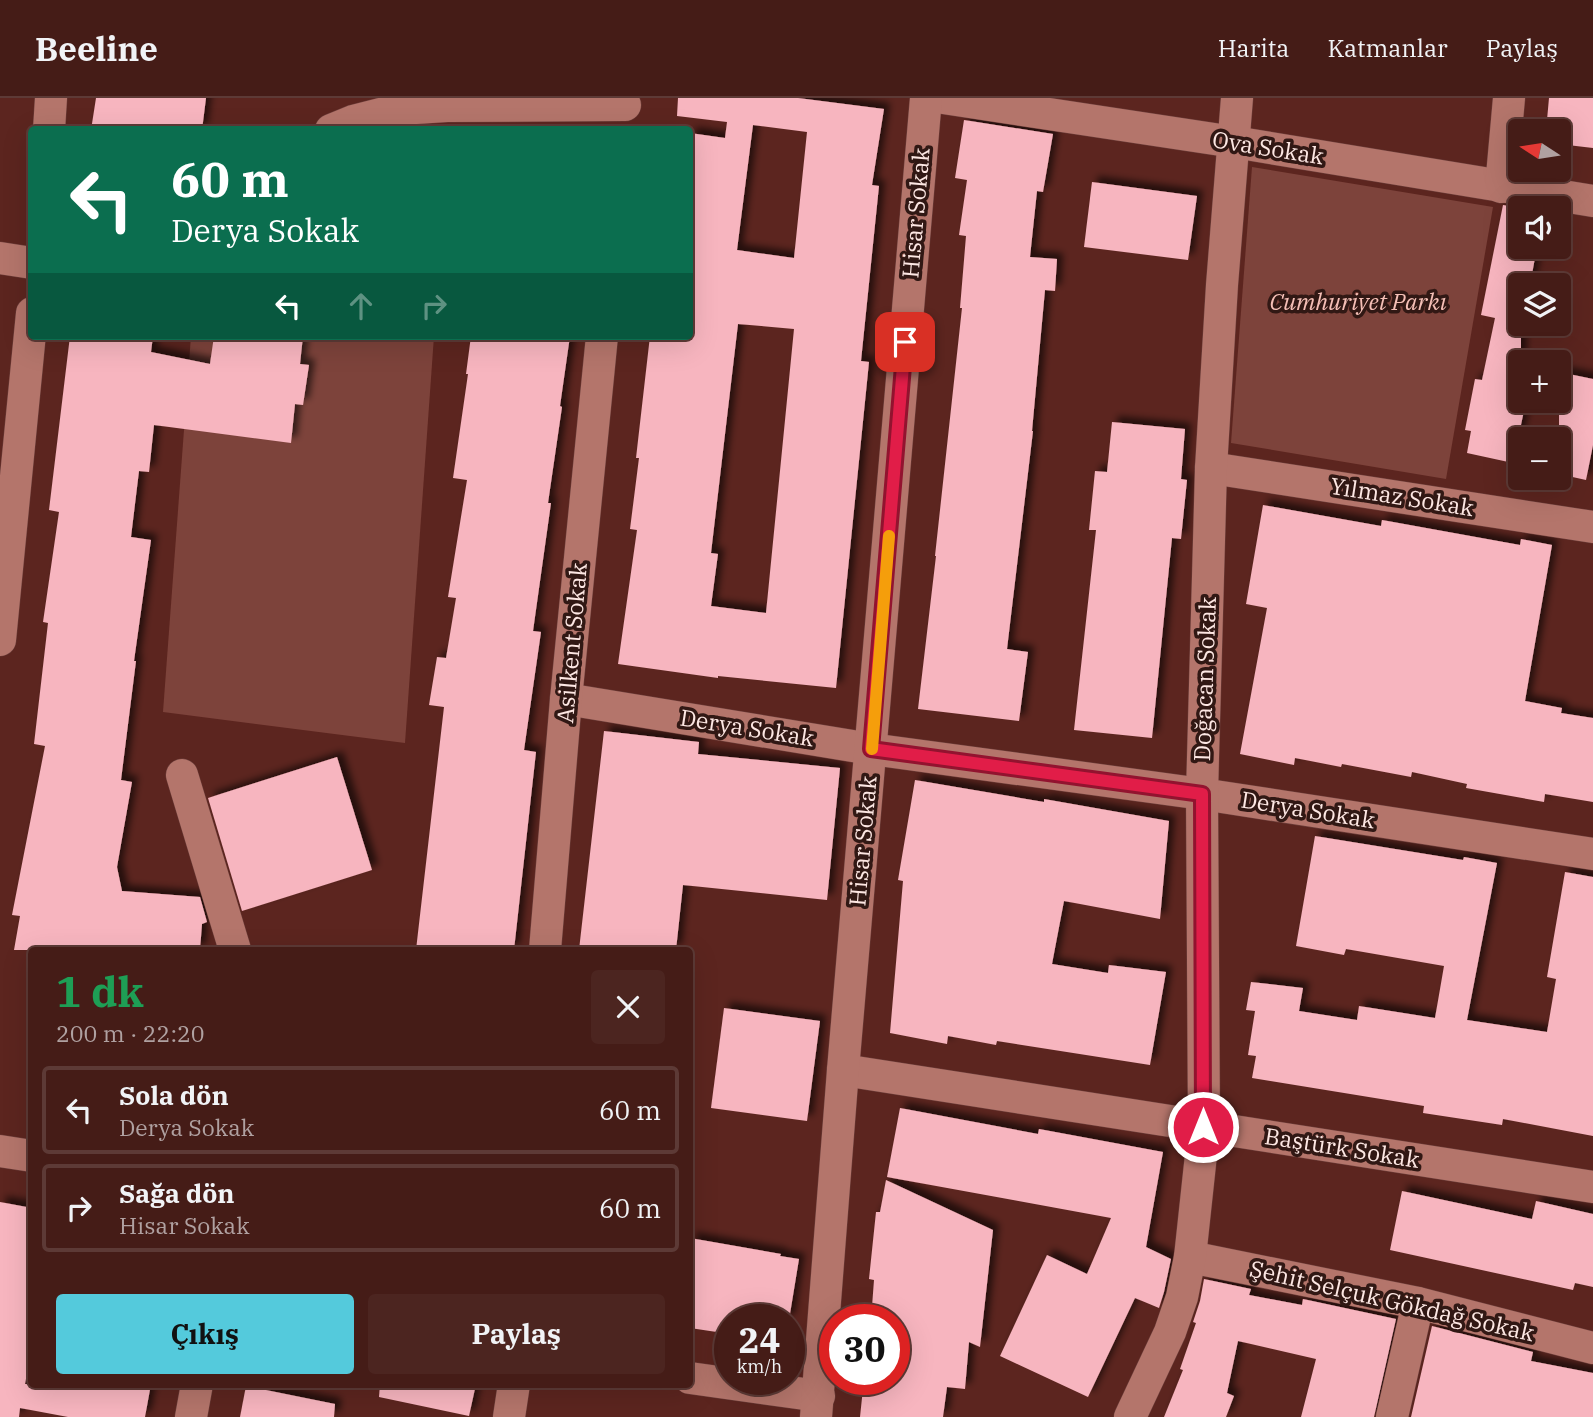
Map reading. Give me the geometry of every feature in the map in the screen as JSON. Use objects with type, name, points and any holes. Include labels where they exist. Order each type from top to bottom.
[{"type":"street","points":[[49,126],[51,98]]},
{"type":"street","name":"Hisar Sokak","points":[[817,1406],[926,98]]},
{"type":"street","name":"Ova Sokak","points":[[943,98],[1593,201]]},
{"type":"street","name":"Doğacan Sokak","points":[[1130,1417],[1170,1332],[1182,1297],[1190,1257],[1203,1127],[1202,794],[1211,468],[1237,98]]},
{"type":"street","points":[[1501,187],[1509,98]]},
{"type":"street","points":[[341,126],[400,109],[447,106],[624,111]]},
{"type":"street","points":[[0,258],[28,262]]},
{"type":"street","points":[[0,640],[29,340]]},
{"type":"street","name":"Asilkent Sokak","points":[[545,947],[566,699],[602,340]]},
{"type":"street","name":"Yılmaz Sokak","points":[[1211,468],[1593,527]]},
{"type":"street","name":"Derya Sokak","points":[[566,699],[871,749],[1202,794],[1593,854]]},
{"type":"street","points":[[182,775],[234,947]]},
{"type":"street","name":"Baştürk Sokak","points":[[843,1070],[1593,1187]]},
{"type":"street","points":[[0,1151],[28,1155]]},
{"type":"street","name":"Şehit Selçuk Gökdağ Sokak","points":[[1190,1257],[1418,1303],[1593,1348]]},
{"type":"street","points":[[1392,1417],[1418,1303]]},
{"type":"street","points":[[693,1379],[817,1406]]},
{"type":"street","points":[[191,1417],[196,1388]]},
{"type":"street","points":[[509,1417],[513,1388]]},
{"type":"green space","name":"Cumhuriyet Parkı","points":[[1252,167],[1493,207],[1446,479],[1231,443]]},
{"type":"green space","points":[[191,340],[434,340],[405,743],[163,712]]},
{"type":"building","points":[[96,98],[206,98],[202,126],[92,126]]},
{"type":"building","points":[[678,98],[798,98],[884,109],[872,185],[879,186],[861,361],[869,362],[836,688],[718,678],[618,664],[637,530],[630,529],[650,340],[693,340],[693,133],[725,138],[727,122],[677,116]],"holes":[[[753,125],[807,132],[794,258],[737,250]],[[738,324],[794,329],[766,613],[711,606],[718,554],[711,553]]]},
{"type":"building","points":[[1549,98],[1593,98],[1593,148],[1572,146],[1572,119],[1547,119]]},
{"type":"building","points":[[964,120],[1053,134],[1043,192],[1037,191],[1030,257],[1057,259],[1055,291],[1045,290],[1033,431],[1007,649],[1028,652],[1019,721],[918,709],[962,308],[966,236],[959,235],[967,180],[955,178]]},
{"type":"building","points":[[1092,182],[1197,196],[1188,260],[1084,247]]},
{"type":"building","points":[[1503,205],[1508,206],[1508,259],[1535,259],[1532,273],[1508,273],[1508,336],[1521,336],[1521,350],[1508,350],[1508,413],[1523,413],[1521,427],[1508,427],[1508,462],[1467,453],[1471,431],[1465,430],[1475,379],[1482,380],[1495,318],[1481,315]]},
{"type":"building","points":[[70,340],[152,340],[151,352],[210,364],[213,340],[303,340],[300,364],[309,365],[303,405],[295,404],[291,443],[154,425],[149,472],[139,471],[131,537],[151,540],[121,780],[132,782],[117,867],[122,891],[200,897],[207,922],[202,924],[200,947],[28,947],[28,950],[14,950],[20,916],[12,915],[45,746],[34,744],[48,623],[43,622],[59,512],[49,510]]},
{"type":"building","points":[[470,340],[569,340],[533,631],[541,632],[524,750],[536,752],[514,947],[416,947],[444,707],[429,705],[437,657],[446,658],[456,598],[448,597],[467,480],[453,478]]},
{"type":"building","points":[[1571,374],[1593,379],[1593,445],[1586,480],[1571,477],[1571,427],[1559,427],[1559,413],[1571,413]]},
{"type":"building","points":[[1112,422],[1185,429],[1181,479],[1187,480],[1181,539],[1172,538],[1152,738],[1074,730],[1096,530],[1089,530],[1095,471],[1107,472]]},
{"type":"building","points":[[1263,505],[1381,526],[1382,520],[1520,545],[1521,539],[1552,545],[1525,701],[1562,708],[1561,713],[1593,718],[1593,802],[1545,794],[1544,802],[1466,788],[1467,784],[1412,772],[1411,777],[1295,758],[1294,765],[1240,754],[1267,608],[1246,604]]},
{"type":"building","points":[[604,731],[699,742],[698,754],[840,768],[827,900],[683,885],[676,947],[579,947]]},
{"type":"building","points":[[337,757],[372,870],[242,911],[208,798]]},
{"type":"building","points":[[915,780],[1169,821],[1160,919],[1064,901],[1052,964],[1108,973],[1109,965],[1166,972],[1150,1065],[997,1041],[996,1045],[948,1036],[947,1044],[890,1033],[903,881],[898,880]]},
{"type":"building","points":[[1315,836],[1497,863],[1467,1020],[1547,1032],[1556,979],[1547,977],[1565,872],[1593,877],[1593,1136],[1503,1119],[1502,1125],[1423,1113],[1424,1106],[1252,1078],[1256,1056],[1248,1055],[1255,1011],[1246,1010],[1251,982],[1303,988],[1299,1011],[1357,1020],[1359,1006],[1435,1018],[1444,966],[1346,949],[1344,955],[1296,946]]},
{"type":"building","points":[[724,1008],[820,1021],[807,1121],[711,1108]]},
{"type":"building","points":[[900,1108],[1038,1134],[1039,1129],[1163,1152],[1146,1247],[1171,1259],[1164,1292],[1159,1308],[1135,1298],[1088,1397],[1000,1356],[1047,1255],[1087,1274],[1111,1218],[887,1177]]},
{"type":"building","points":[[886,1180],[993,1230],[980,1347],[969,1342],[965,1389],[947,1387],[943,1417],[860,1417],[862,1395],[910,1395],[910,1304],[872,1304],[874,1280],[869,1279],[876,1212],[880,1212]]},
{"type":"building","points":[[1402,1191],[1532,1219],[1536,1201],[1593,1214],[1593,1287],[1575,1283],[1573,1290],[1390,1250]]},
{"type":"building","points":[[0,1202],[28,1207],[28,1368],[25,1384],[28,1384],[28,1388],[150,1388],[145,1417],[68,1417],[20,1408],[19,1417],[0,1417]]},
{"type":"building","points":[[693,1239],[799,1259],[792,1304],[714,1304],[714,1332],[693,1328]]},
{"type":"building","points":[[1204,1279],[1251,1289],[1249,1295],[1302,1305],[1303,1299],[1396,1319],[1374,1417],[1301,1417],[1316,1359],[1238,1341],[1227,1393],[1234,1396],[1226,1417],[1164,1417],[1183,1370],[1180,1369],[1196,1323],[1193,1322]]},
{"type":"building","points":[[1432,1326],[1533,1352],[1531,1361],[1593,1373],[1593,1417],[1411,1417]]},
{"type":"building","points":[[246,1388],[335,1404],[334,1417],[240,1417]]},
{"type":"building","points":[[380,1388],[475,1388],[469,1416],[379,1397]]},
{"type":"slow traffic","points":[[872,749],[889,536]]},
{"type":"route","points":[[905,342],[871,749],[1202,794],[1203,1127]]}]
